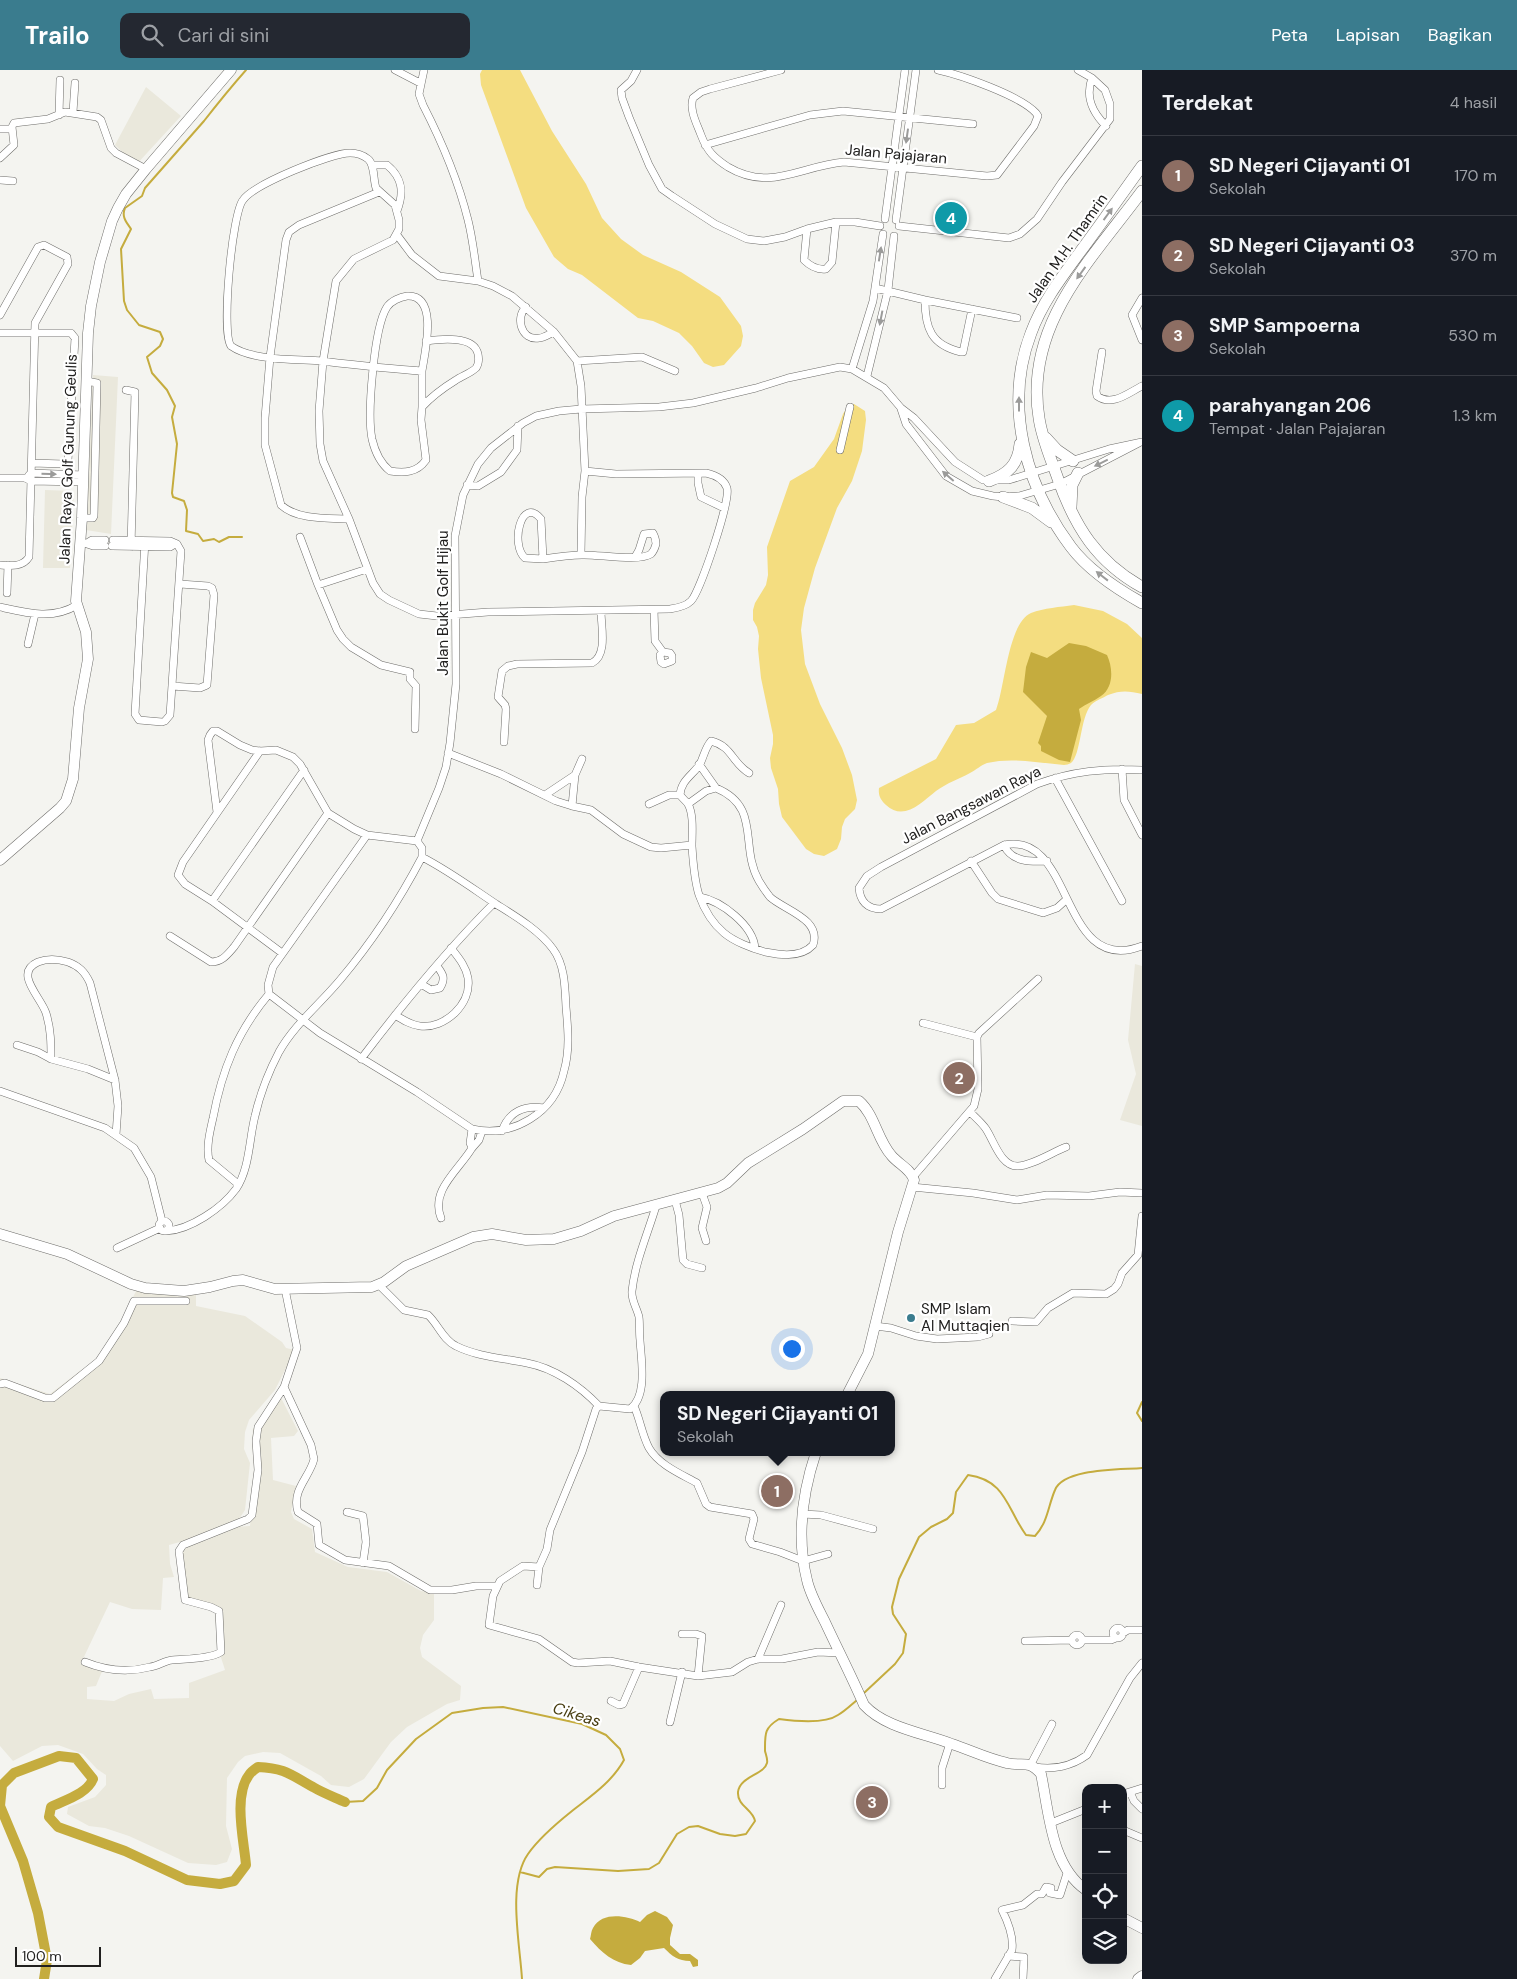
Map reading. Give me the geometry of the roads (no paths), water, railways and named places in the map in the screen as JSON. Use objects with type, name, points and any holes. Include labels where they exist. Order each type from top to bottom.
[{"type":"main road","name":"Jalan Raya Golf Gunung Geulis","points":[[0,860],[50,818],[66,801],[73,779],[79,708],[88,659],[86,632],[77,605],[84,543],[82,518],[86,381],[91,306],[106,240],[112,221],[122,201],[146,169],[231,70]]},
{"type":"main road","name":"Jalan M.H. Thamrin","points":[[1142,166],[1056,285],[1043,306],[1031,332],[1022,366],[1019,404],[1021,433],[1031,474],[1056,526],[1071,548],[1086,563],[1127,595],[1142,604]]},
{"type":"main road","name":"Jalan M.H. Thamrin","points":[[1142,192],[1067,292],[1052,318],[1044,344],[1038,376],[1037,403],[1042,432],[1071,514],[1097,552],[1114,568],[1142,587]]},
{"type":"main road","points":[[1042,432],[1057,450],[1073,461]]},
{"type":"main road","points":[[984,480],[1001,477],[1011,469],[1018,458],[1021,433]]},
{"type":"main road","points":[[1071,514],[1072,485],[1078,473]]},
{"type":"main road","points":[[1003,497],[1032,508],[1056,526]]},
{"type":"main road","points":[[0,1234],[68,1254],[131,1284],[145,1288],[184,1290],[210,1288],[232,1281],[243,1280],[264,1287],[285,1289],[372,1286],[378,1285],[406,1266],[473,1237],[492,1234],[526,1240],[554,1239],[581,1231],[614,1216],[702,1194],[722,1186],[752,1160],[803,1129],[842,1101],[859,1101],[865,1106],[891,1154],[913,1182],[896,1240],[868,1354],[849,1391]]},
{"type":"main road","points":[[815,1456],[806,1485],[802,1514],[803,1561],[810,1590],[864,1705],[881,1718],[1007,1764],[1033,1765],[1041,1774],[1060,1857],[1077,1884],[1082,1887]]},
{"type":"main road","points":[[1125,1919],[1142,1928]]},
{"type":"main road","points":[[1138,1979],[1142,1976]]},
{"type":"street","points":[[395,70],[420,84]]},
{"type":"street","points":[[424,70],[419,94],[422,106],[453,169],[469,222],[478,281]]},
{"type":"street","points":[[637,70],[632,81],[621,90],[621,94],[649,165],[662,189],[715,224],[747,239],[772,240],[836,222],[882,222],[892,218],[898,223],[1009,238],[1015,237],[1037,219],[1062,182],[1110,119],[1110,104],[1105,90],[1092,78],[1078,70]]},
{"type":"street","name":"Jalan Pajajaran","points":[[782,70],[710,89],[693,98],[692,107],[708,151],[720,162],[738,173],[756,178],[776,178],[832,163],[844,162],[902,169],[987,176],[997,175],[1027,137],[1036,122],[1036,112],[1020,101],[965,77],[938,70]]},
{"type":"street","points":[[852,369],[868,320],[875,288],[883,234],[882,222],[892,167],[905,70]]},
{"type":"street","points":[[867,376],[888,290],[894,236],[897,233],[902,169],[916,70]]},
{"type":"street","points":[[1092,78],[1089,92],[1092,107],[1106,126]]},
{"type":"street","points":[[59,115],[60,80]]},
{"type":"street","points":[[73,112],[75,83]]},
{"type":"street","points":[[0,158],[14,145],[12,124],[48,119],[66,112],[73,112],[101,120],[111,148],[116,153],[146,169]]},
{"type":"street","points":[[705,145],[770,126],[825,113],[855,112],[973,124]]},
{"type":"street","points":[[0,129],[12,129]]},
{"type":"street","points":[[422,371],[374,368],[323,362],[270,357],[235,349],[228,342],[227,307],[236,222],[240,204],[254,189],[336,155],[359,154],[369,160],[372,165],[378,192],[390,200],[397,211],[399,220],[397,235],[392,240],[354,259],[336,281],[323,362],[319,411],[320,444],[324,461],[349,519],[367,569],[380,594],[403,608],[419,614],[437,616],[488,612],[654,610],[670,609],[686,605],[692,601],[705,571],[724,508],[727,492],[724,482],[712,475],[616,474],[585,471]]},
{"type":"street","points":[[372,165],[387,166],[397,175],[402,196],[397,211]]},
{"type":"street","points":[[0,180],[13,181]]},
{"type":"street","points":[[349,519],[324,518],[292,512],[281,505],[265,445],[265,418],[270,357],[286,240],[289,232],[299,225],[378,192]]},
{"type":"street","points":[[807,229],[804,260],[820,270],[826,269],[832,262],[836,222]]},
{"type":"street","points":[[883,234],[890,237],[894,236]]},
{"type":"street","points":[[397,235],[412,254],[439,276],[478,281],[505,292],[526,307],[554,332],[577,361],[581,386],[585,471],[582,497],[581,554]]},
{"type":"street","points":[[0,315],[38,247],[44,245],[67,257],[68,264],[36,320],[34,333],[32,463],[28,480],[29,557],[26,562],[21,564],[0,565]]},
{"type":"street","points":[[875,288],[1017,318]]},
{"type":"street","points":[[404,296],[413,296],[420,299],[427,311],[426,340],[422,371],[421,420],[426,460],[416,469],[405,473],[390,471],[378,458],[371,436],[371,408],[374,368],[383,318],[387,307],[394,300],[404,296]]},
{"type":"street","points":[[1142,298],[1132,315],[1142,340]]},
{"type":"street","points":[[925,300],[926,324],[931,334],[942,346],[961,352],[963,352],[972,309]]},
{"type":"street","points":[[526,307],[522,311],[520,322],[527,336],[538,338],[554,332]]},
{"type":"street","points":[[0,333],[71,333],[75,338],[68,460],[64,464],[32,463]]},
{"type":"street","points":[[422,406],[444,387],[473,370],[479,363],[477,350],[470,342],[426,340]]},
{"type":"street","points":[[1102,352],[1096,391],[1097,396],[1103,400],[1111,401],[1142,386]]},
{"type":"street","points":[[577,361],[642,357],[675,371]]},
{"type":"street","name":"Jalan Bukit Golf Hijau","points":[[417,841],[434,803],[446,767],[448,753],[456,684],[455,536],[461,502],[478,464],[491,448],[518,426],[536,416],[548,413],[581,409],[659,407],[693,402],[829,369],[852,369],[867,376],[884,388],[901,408]]},
{"type":"street","points":[[82,518],[93,518],[94,516],[97,383],[86,381]]},
{"type":"street","points":[[126,390],[135,392],[131,543]]},
{"type":"street","points":[[840,450],[850,407]]},
{"type":"street","points":[[901,408],[914,418],[956,462],[984,480],[1009,480],[1117,446],[1142,442]]},
{"type":"street","points":[[901,408],[906,424],[946,476],[972,491],[1003,497],[1038,492],[1060,484],[1078,473],[1142,442]]},
{"type":"street","points":[[468,485],[478,486],[501,472],[517,450],[518,426]]},
{"type":"street","points":[[85,450],[96,446]]},
{"type":"street","points":[[85,450],[95,455]]},
{"type":"street","points":[[31,473],[84,479]]},
{"type":"street","points":[[698,474],[701,497],[712,504],[724,508]]},
{"type":"street","points":[[0,478],[28,480],[84,479]]},
{"type":"street","points":[[972,491],[984,480]]},
{"type":"street","points":[[543,559],[540,516],[527,514],[521,519],[518,528],[520,550],[525,558],[543,559],[581,554],[634,557]]},
{"type":"street","points":[[300,537],[337,630],[347,643],[381,665],[410,672],[410,679],[416,686],[415,729]]},
{"type":"street","points":[[84,543],[92,540],[109,543],[145,544],[170,541],[178,544],[181,550],[172,686],[168,719],[166,721],[147,722],[137,718],[136,702],[145,544]]},
{"type":"street","points":[[7,592],[8,565]]},
{"type":"street","points":[[318,585],[367,569]]},
{"type":"street","points":[[172,686],[200,688],[206,685],[214,595],[212,588],[208,586],[180,584]]},
{"type":"street","points":[[0,607],[35,614],[60,613],[77,605]]},
{"type":"street","points":[[654,610],[655,641],[663,652]]},
{"type":"street","points":[[504,742],[506,709],[505,704],[498,697],[502,671],[508,666],[517,664],[592,663],[597,660],[601,650],[601,611]]},
{"type":"street","points":[[28,644],[35,614]]},
{"type":"street","points":[[117,1248],[162,1227],[178,1229],[203,1217],[226,1200],[238,1184],[246,1165],[254,1116],[267,1078],[284,1043],[356,962],[400,896],[422,858],[422,848],[417,841],[367,835],[328,813],[304,770],[293,757],[276,750],[260,751],[240,745],[217,731],[213,731],[210,735],[211,766],[217,812]]},
{"type":"street","points":[[680,795],[683,784],[699,764],[709,742],[713,741],[727,748],[740,766],[749,773]]},
{"type":"street","points":[[260,751],[183,862],[178,875],[186,884],[282,953]]},
{"type":"street","points":[[448,753],[501,774],[572,806],[591,810],[623,834],[651,848],[692,845]]},
{"type":"street","points":[[572,806],[575,775],[582,759]]},
{"type":"street","points":[[649,804],[669,795],[680,795],[688,804],[692,822],[692,845],[700,897],[709,917],[724,932],[741,944],[777,954],[797,953],[810,948],[814,941],[811,926],[770,896],[754,872],[750,856],[747,820],[744,812],[729,795],[716,788],[699,764]]},
{"type":"street","points":[[1122,769],[1124,800],[1142,835]]},
{"type":"street","points":[[212,901],[304,770]]},
{"type":"street","name":"Jalan Bangsawan Raya","points":[[971,861],[881,909],[875,909],[866,905],[860,893],[864,880],[881,867],[1022,791],[1055,778],[1081,771],[1142,770]]},
{"type":"street","points":[[545,795],[575,775]]},
{"type":"street","points":[[1055,778],[1122,901]]},
{"type":"street","points":[[688,804],[706,791],[716,788]]},
{"type":"street","points":[[170,936],[211,962],[219,962],[234,947],[328,813]]},
{"type":"street","points":[[238,1184],[209,1160],[210,1132],[226,1064],[245,1028],[269,994],[270,972],[367,835]]},
{"type":"street","points":[[1067,900],[1057,908],[1043,912],[998,899],[971,861],[1004,845],[1017,843],[1027,845],[1038,851],[1046,861],[1087,932],[1101,945],[1119,951],[1129,951],[1142,946]]},
{"type":"street","points":[[1004,845],[1010,854],[1021,859],[1046,861]]},
{"type":"street","points":[[269,994],[303,1021],[361,1059],[417,1092],[472,1129],[502,1131],[512,1129],[539,1114],[559,1087],[566,1066],[568,1038],[563,975],[553,949],[528,926],[474,887],[422,858]]},
{"type":"street","points":[[700,897],[715,901],[730,912],[753,938],[755,948]]},
{"type":"street","points":[[361,1059],[451,948],[494,902]]},
{"type":"street","points":[[395,1015],[410,1024],[427,1026],[438,1023],[457,1011],[466,995],[468,977],[462,963],[451,948]]},
{"type":"street","points":[[51,1060],[50,1031],[46,1012],[29,982],[27,973],[28,968],[33,964],[42,960],[53,959],[80,968],[86,974],[90,983],[115,1080],[118,1106],[116,1135]]},
{"type":"street","points":[[421,984],[432,990],[440,988],[444,980],[437,966]]},
{"type":"street","points":[[1038,979],[983,1028],[977,1037],[977,1099],[970,1112],[941,1144],[913,1182],[1017,1200],[1047,1195],[1089,1196],[1120,1192],[1142,1193]]},
{"type":"street","points":[[923,1022],[977,1037]]},
{"type":"street","points":[[18,1045],[38,1052],[51,1060],[88,1069],[115,1080]]},
{"type":"street","points":[[0,1091],[91,1122],[116,1135],[134,1148],[147,1167],[155,1188],[162,1227]]},
{"type":"street","points":[[502,1131],[509,1117],[520,1110],[527,1107],[544,1108]]},
{"type":"street","points":[[970,1112],[985,1127],[1001,1156],[1011,1165],[1018,1167],[1066,1147]]},
{"type":"street","points":[[472,1129],[470,1142],[472,1148]]},
{"type":"street","points":[[441,1218],[437,1206],[442,1189],[480,1140],[482,1131]]},
{"type":"street","points":[[702,1194],[707,1207],[702,1228],[706,1241]]},
{"type":"street","points":[[675,1200],[679,1215],[683,1260],[686,1264],[702,1268]]},
{"type":"street","points":[[378,1285],[404,1310],[428,1314],[447,1340],[456,1346],[494,1357],[525,1362],[542,1368],[579,1387],[599,1406],[630,1409],[634,1406],[639,1396],[642,1375],[640,1325],[632,1292],[638,1264],[656,1206]]},
{"type":"street","points":[[1012,1321],[1036,1322],[1048,1308],[1074,1292],[1106,1294],[1114,1289],[1122,1273],[1138,1255],[1142,1216]]},
{"type":"street","points":[[86,1662],[112,1670],[132,1670],[151,1667],[169,1660],[186,1660],[221,1652],[219,1611],[185,1600],[179,1551],[183,1545],[248,1520],[252,1515],[258,1470],[256,1441],[258,1427],[284,1387],[297,1348],[285,1289]]},
{"type":"street","points":[[0,1384],[5,1383],[46,1398],[53,1398],[99,1361],[124,1323],[134,1301],[186,1301]]},
{"type":"street","points":[[875,1326],[937,1339],[957,1337],[978,1338],[989,1334]]},
{"type":"street","points":[[284,1387],[311,1445],[314,1459],[299,1487],[297,1509],[317,1524],[319,1545],[345,1560],[389,1566],[433,1591],[476,1586],[496,1586]]},
{"type":"street","points":[[537,1585],[539,1567],[547,1549],[550,1530],[582,1452],[595,1411],[599,1406]]},
{"type":"street","points":[[634,1406],[650,1449],[684,1478],[697,1483],[706,1504],[713,1508],[751,1513],[754,1518],[749,1540],[752,1544],[803,1561],[828,1554]]},
{"type":"street","points":[[347,1512],[363,1516],[366,1542],[363,1563]]},
{"type":"street","points":[[802,1514],[821,1515],[872,1529]]},
{"type":"street","points":[[539,1567],[523,1566],[496,1586],[488,1625],[539,1639],[572,1662],[610,1660],[639,1667],[682,1672],[698,1676],[732,1672],[748,1662],[758,1659],[782,1659],[818,1652],[840,1653]]},
{"type":"street","points":[[758,1659],[781,1605]]},
{"type":"street","points":[[1025,1641],[1072,1640],[1073,1644],[1077,1645],[1081,1644],[1082,1640],[1111,1640],[1116,1638],[1113,1635],[1114,1629],[1120,1628],[1123,1633],[1128,1630],[1142,1630]]},
{"type":"street","points":[[682,1634],[702,1636],[698,1676]]},
{"type":"street","points":[[1052,1724],[1033,1765],[1046,1769],[1076,1763],[1087,1755],[1130,1678],[1142,1664]]},
{"type":"street","points":[[611,1701],[619,1705],[622,1704],[639,1667]]},
{"type":"street","points":[[670,1722],[682,1672]]},
{"type":"street","points":[[942,1785],[942,1768],[950,1743]]},
{"type":"street","points":[[1142,1788],[1127,1793],[1142,1810]]},
{"type":"street","points":[[1051,1823],[1082,1810]]},
{"type":"street","points":[[1076,1812],[1082,1814]]},
{"type":"street","points":[[1127,1832],[1142,1838]]},
{"type":"street","points":[[995,1979],[1013,1945],[1008,1922],[1002,1910],[1023,1905],[1037,1894],[1042,1894],[1046,1887],[1051,1888],[1050,1893],[1060,1895],[1068,1870]]},
{"type":"street","points":[[1008,1956],[1024,1957],[1023,1979]]},
{"type":"waterway","points":[[242,537],[229,537],[219,542],[214,539],[203,541],[198,534],[186,531],[187,510],[184,501],[173,497],[172,493],[177,444],[172,417],[175,406],[167,390],[152,373],[147,357],[160,346],[163,339],[160,332],[139,325],[127,310],[124,301],[121,249],[131,229],[124,217],[125,208],[142,196],[145,188],[246,70]]},
{"type":"waterway","points":[[1142,1402],[1137,1413],[1142,1421]]},
{"type":"waterway","points":[[864,1693],[895,1664],[903,1653],[906,1634],[893,1614],[892,1607],[899,1579],[919,1537],[953,1513],[956,1492],[968,1475],[981,1478],[998,1489],[1026,1535],[1035,1536],[1043,1525],[1055,1490],[1060,1483],[1081,1474],[1142,1468]]},
{"type":"waterway","points":[[520,1872],[539,1877],[547,1869],[555,1867],[618,1871],[649,1869],[659,1863],[677,1834],[689,1827],[698,1826],[720,1834],[735,1836],[746,1834],[755,1821],[754,1817],[740,1801],[738,1792],[743,1782],[765,1767],[767,1763],[765,1736],[770,1725],[779,1719],[809,1721],[832,1718],[843,1712],[857,1700]]},
{"type":"waterway","name":"Cikeas","points":[[345,1802],[363,1801],[377,1788],[387,1770],[416,1739],[452,1713],[503,1707],[582,1724],[606,1735],[620,1749],[624,1760],[619,1768],[601,1788],[560,1821],[532,1848],[522,1867],[516,1898],[517,1932],[522,1979]]},
{"type":"waterway","points":[[44,1979],[47,1960],[38,1913],[23,1861],[0,1806],[2,1785],[14,1773],[59,1756],[76,1758],[93,1779],[81,1793],[51,1807],[49,1817],[58,1827],[125,1851],[187,1880],[220,1884],[234,1881],[246,1865],[240,1806],[244,1784],[249,1775],[258,1767],[287,1773],[345,1802]]},
{"type":"place","name":"parahyangan 206","points":[[951,218]]},
{"type":"place","name":"SD Negeri Cijayanti 03","points":[[959,1078]]},
{"type":"place","name":"SMP Islam Al Muttaqien","points":[[911,1318]]},
{"type":"place","name":"SD Negeri Cijayanti 01","points":[[777,1491]]},
{"type":"place","name":"SMP Sampoerna","points":[[872,1802]]}]
